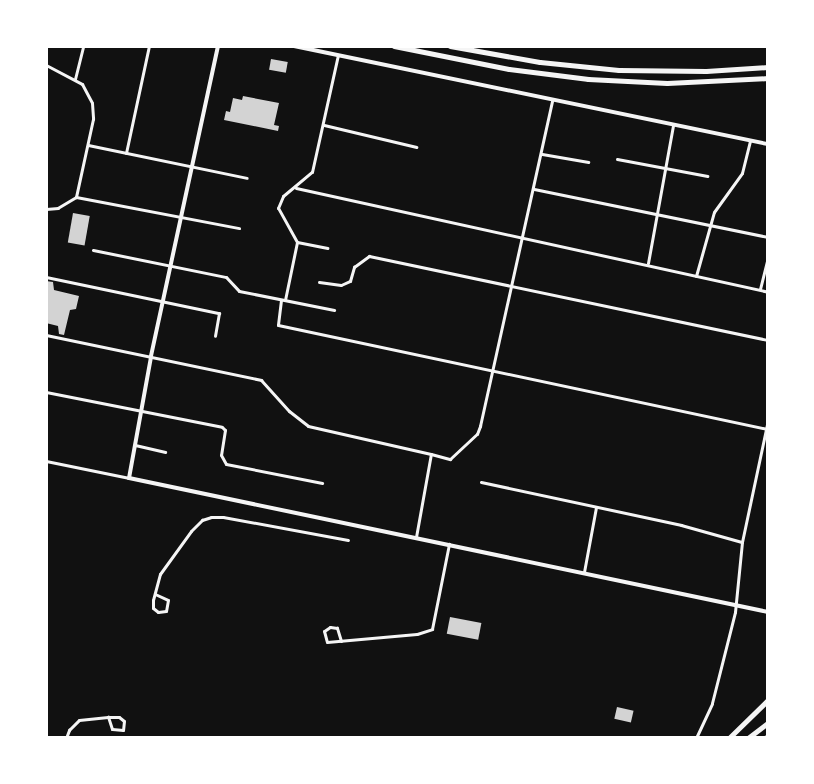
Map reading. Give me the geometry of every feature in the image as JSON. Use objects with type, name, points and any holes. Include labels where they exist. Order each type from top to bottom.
[{"type":"main road","points":[[394,46],[509,69],[588,79],[667,83],[768,78]]},
{"type":"main road","points":[[450,46],[540,62],[619,70],[706,71],[768,67]]},
{"type":"main road","points":[[729,738],[768,700]]},
{"type":"main road","points":[[748,738],[768,723]]},
{"type":"street","points":[[75,79],[83,46]]},
{"type":"street","points":[[126,153],[150,46]]},
{"type":"street","points":[[129,478],[151,357],[172,267],[218,46]]},
{"type":"street","points":[[294,46],[768,144]]},
{"type":"street","points":[[338,55],[324,125],[312,172],[296,188],[283,196],[278,208],[297,242],[278,325],[766,429]]},
{"type":"street","points":[[46,65],[75,79],[88,91],[92,103],[88,145],[76,197],[64,206],[46,209]]},
{"type":"street","points":[[46,335],[261,380],[289,412],[308,426],[450,458],[477,434],[494,370],[524,237],[552,100]]},
{"type":"street","points":[[324,125],[416,147]]},
{"type":"street","points":[[648,263],[672,125]]},
{"type":"street","points":[[696,276],[714,212],[742,173],[750,141]]},
{"type":"street","points":[[88,145],[247,178]]},
{"type":"street","points":[[542,154],[588,162]]},
{"type":"street","points":[[617,159],[706,176]]},
{"type":"street","points":[[296,188],[648,263],[768,292]]},
{"type":"street","points":[[534,189],[768,237]]},
{"type":"street","points":[[76,197],[238,228]]},
{"type":"street","points":[[297,242],[327,248]]},
{"type":"street","points":[[93,250],[226,277],[239,291],[334,310]]},
{"type":"street","points":[[319,282],[341,285],[350,281],[354,267],[369,256],[768,340]]},
{"type":"street","points":[[760,289],[768,256]]},
{"type":"street","points":[[46,276],[219,313],[215,336]]},
{"type":"street","points":[[46,392],[222,427],[225,430],[221,456],[226,464],[322,483]]},
{"type":"street","points":[[696,738],[712,703],[736,604],[742,542],[768,420]]},
{"type":"street","points":[[135,446],[165,452]]},
{"type":"street","points":[[416,537],[431,454]]},
{"type":"street","points":[[46,461],[768,612]]},
{"type":"street","points":[[481,482],[742,542]]},
{"type":"street","points":[[584,572],[596,507]]},
{"type":"street","points":[[155,594],[168,600],[166,611],[158,612],[153,608],[155,594],[160,574],[190,531],[202,520],[211,517],[223,516],[348,540]]},
{"type":"street","points":[[341,641],[337,628],[330,627],[324,631],[327,642],[341,641],[417,634],[432,629],[449,544]]},
{"type":"street","points":[[66,738],[69,730],[79,720],[108,717],[122,718],[125,725],[123,730],[112,730],[108,717]]},
{"type":"building","points":[[271,59],[288,62],[286,73],[269,70]]},
{"type":"building","points":[[243,96],[279,103],[274,125],[279,126],[278,131],[224,120],[226,111],[230,112],[233,98],[242,100]]},
{"type":"building","points":[[73,213],[90,216],[85,245],[68,243]]},
{"type":"building","points":[[46,281],[53,282],[54,290],[79,296],[76,309],[70,310],[64,335],[59,334],[58,326],[46,323]]},
{"type":"building","points":[[450,617],[481,623],[478,640],[447,634]]},
{"type":"building","points":[[617,707],[634,711],[631,723],[614,719]]},
{"type":"tram line","points":[[762,738],[768,733]]}]
